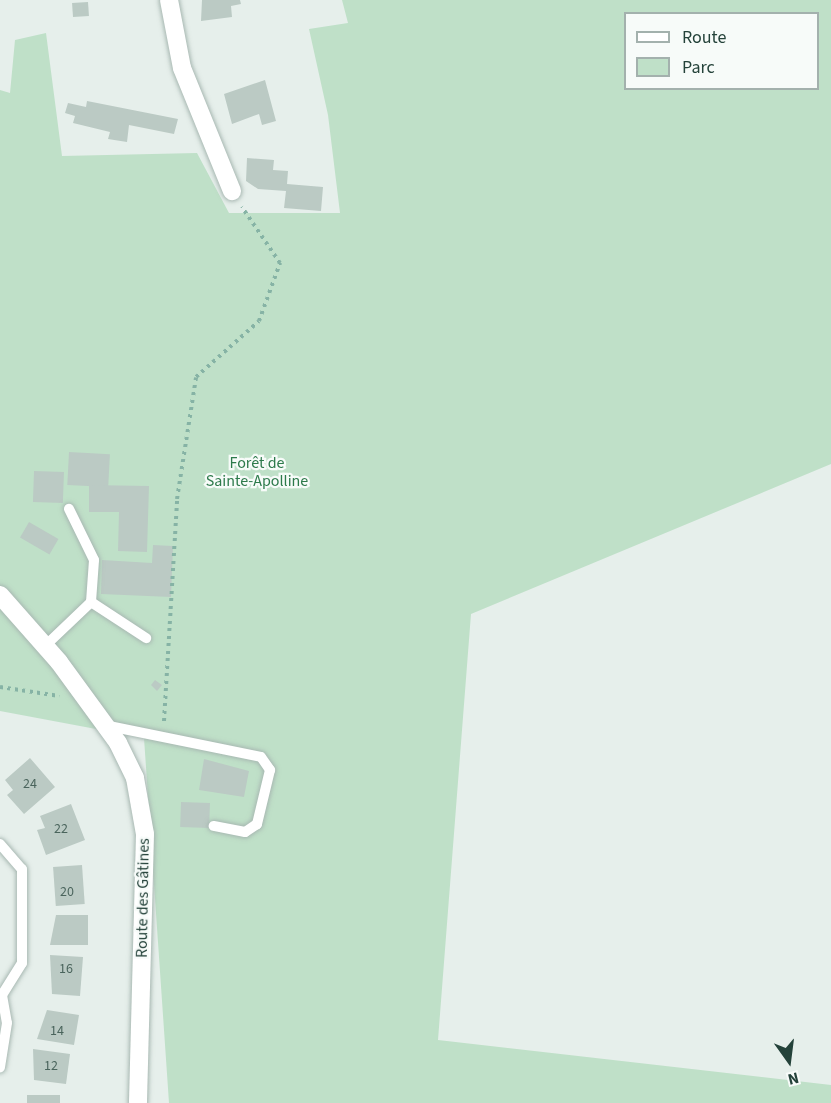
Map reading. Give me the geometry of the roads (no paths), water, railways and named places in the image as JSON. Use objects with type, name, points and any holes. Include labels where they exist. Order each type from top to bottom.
[{"type":"street","points":[[169,0],[182,68],[232,191]]},
{"type":"street","name":"Route des Gâtines","points":[[0,595],[45,646],[104,725],[135,778],[145,834],[138,1103]]},
{"type":"lane","points":[[45,646],[91,602],[94,560],[69,509]]},
{"type":"lane","points":[[91,602],[146,638]]},
{"type":"lane","points":[[104,725],[261,757],[268,764],[252,830],[214,826]]},
{"type":"lane","points":[[0,844],[22,869],[22,963],[1,994],[7,1023],[0,1067]]},
{"type":"park label","name":"Forêt de Sainte-Apolline","points":[[257,472]]}]
